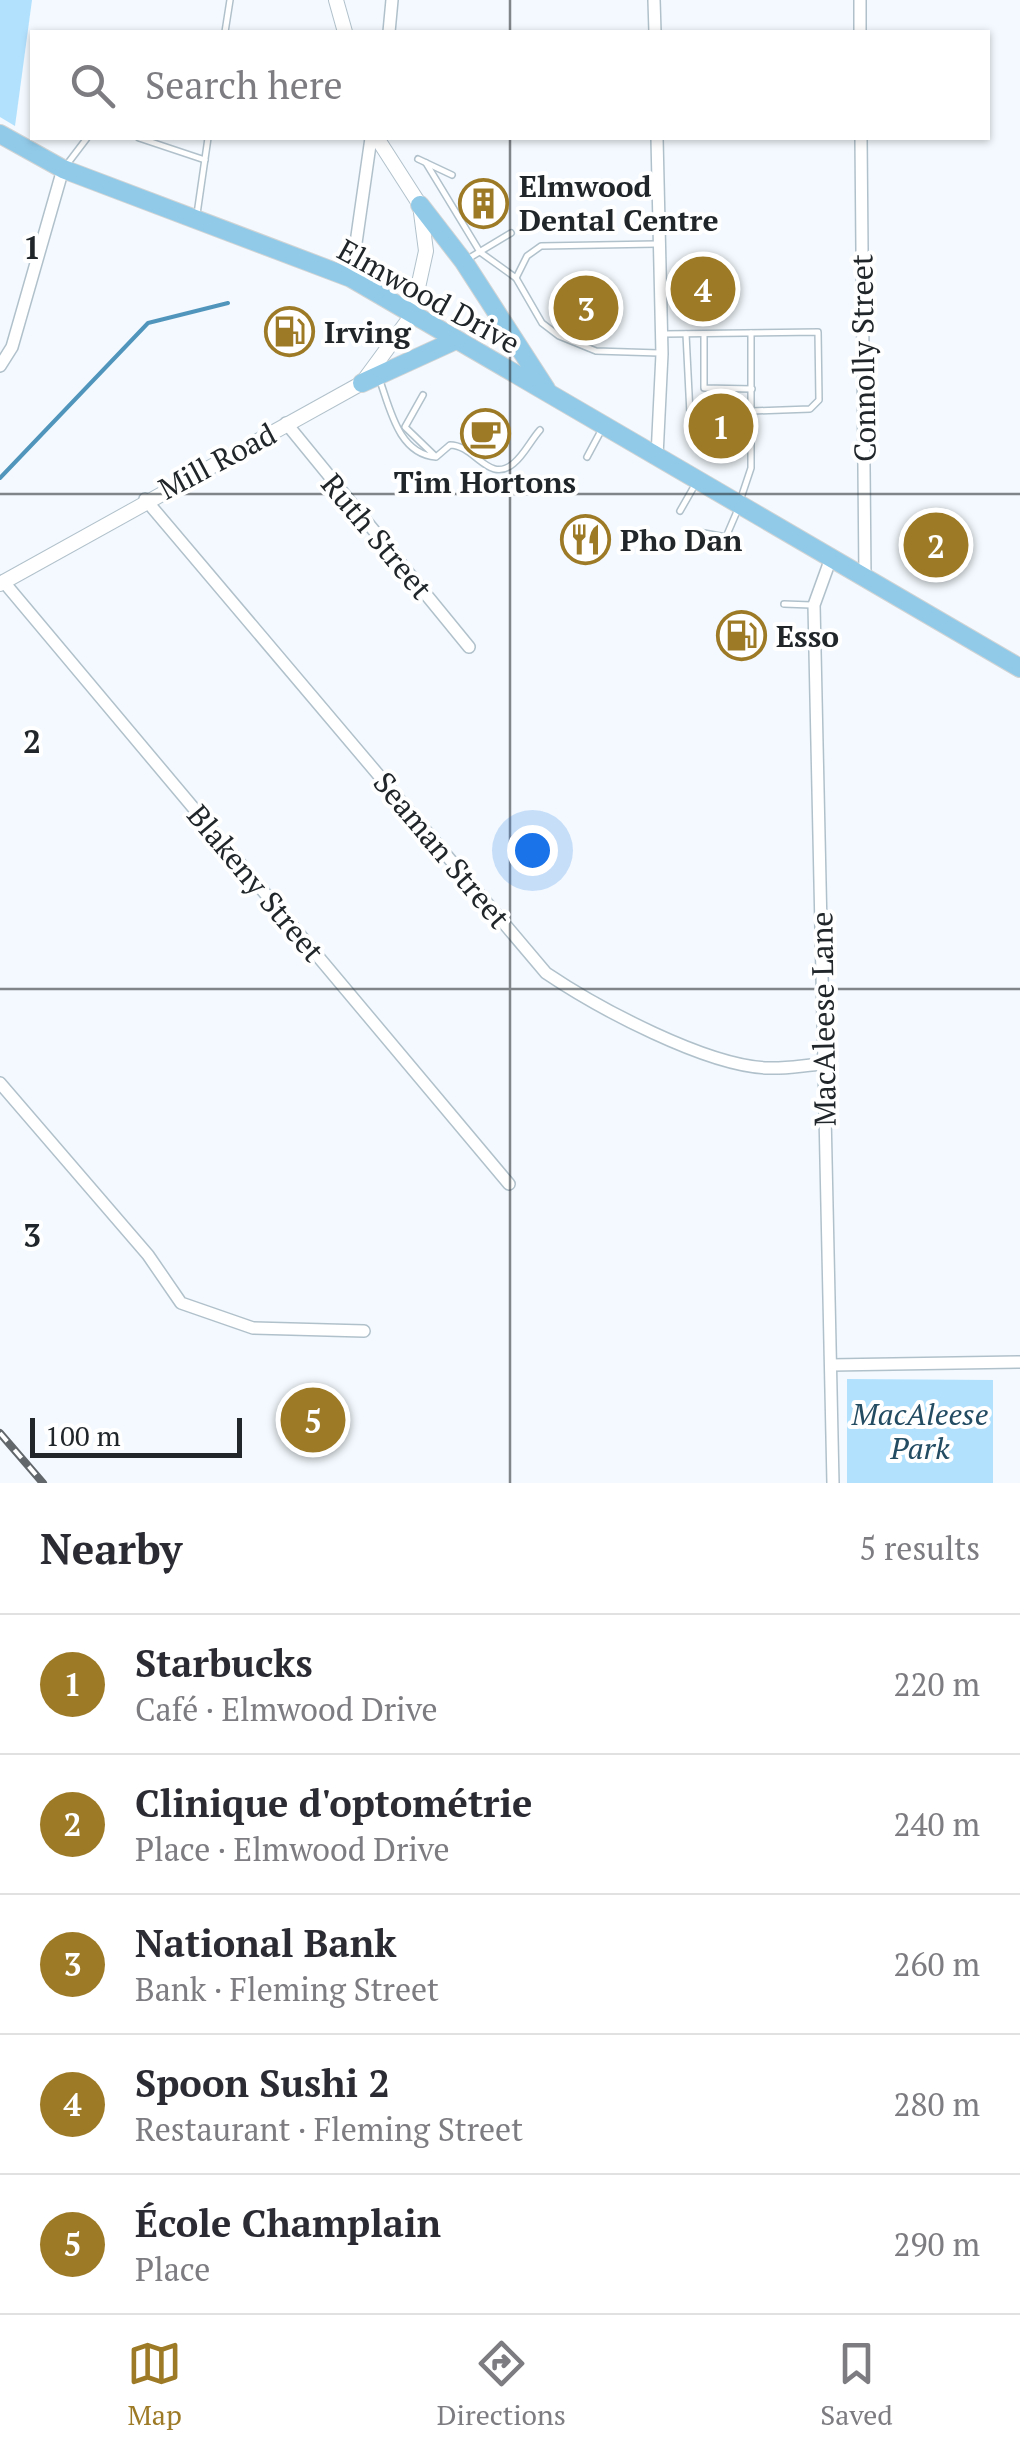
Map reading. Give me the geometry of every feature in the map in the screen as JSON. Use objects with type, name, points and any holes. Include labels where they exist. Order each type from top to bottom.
[{"type":"main road","name":"Elmwood Drive","points":[[0,134],[63,169],[351,278],[1020,668]]},
{"type":"main road","points":[[420,205],[472,257],[550,394]]},
{"type":"main road","points":[[370,379],[456,340]]},
{"type":"street","points":[[336,0],[344,30]]},
{"type":"street","points":[[389,30],[392,0]]},
{"type":"street","points":[[654,0],[655,30]]},
{"type":"street","points":[[860,0],[860,30]]},
{"type":"street","points":[[351,278],[374,140]]},
{"type":"street","points":[[375,140],[420,205],[426,251],[412,315]]},
{"type":"street","points":[[657,140],[662,354],[657,456]]},
{"type":"street","name":"Connolly Street","points":[[861,140],[865,578]]},
{"type":"street","points":[[0,366],[12,347],[63,169]]},
{"type":"street","name":"Mill Road","points":[[2,582],[145,499],[370,379],[412,315]]},
{"type":"street","name":"Ruth Street","points":[[286,423],[469,646]]},
{"type":"street","name":"Seaman Street","points":[[145,499],[546,973],[583,998],[717,1059],[767,1068],[823,1064]]},
{"type":"street","name":"MacAleese Lane","points":[[831,558],[814,605],[833,1483]]},
{"type":"street","name":"Blakeny Street","points":[[2,582],[509,1184]]},
{"type":"street","points":[[0,1083],[148,1255],[181,1303],[253,1328],[364,1331]]},
{"type":"street","points":[[832,1364],[1020,1362]]},
{"type":"lane","points":[[225,30],[230,0]]},
{"type":"lane","points":[[63,169],[85,140]]},
{"type":"lane","points":[[145,140],[204,160]]},
{"type":"lane","points":[[196,222],[208,140]]},
{"type":"lane","points":[[418,159],[452,175]]},
{"type":"lane","points":[[426,163],[472,257],[516,278],[542,322],[578,346],[662,354]]},
{"type":"lane","points":[[472,257],[511,232]]},
{"type":"lane","points":[[516,278],[527,256],[541,246],[660,244]]},
{"type":"lane","points":[[662,334],[818,332],[819,400],[810,409],[752,410]]},
{"type":"lane","points":[[693,532],[726,537],[751,468],[752,333]]},
{"type":"lane","points":[[686,334],[690,434],[712,446],[751,444]]},
{"type":"lane","points":[[704,334],[704,388],[752,388]]},
{"type":"lane","points":[[370,379],[404,438],[424,456],[436,457],[450,445],[458,445],[491,470],[500,470],[517,462],[540,430]]},
{"type":"lane","points":[[423,395],[406,427],[436,457]]},
{"type":"lane","points":[[587,458],[604,426]]},
{"type":"lane","points":[[680,510],[697,480]]},
{"type":"lane","points":[[784,604],[814,605]]},
{"type":"green space","points":[[0,0],[32,0],[15,126],[0,117]]},
{"type":"green space","name":"MacAleese Park","points":[[847,1379],[993,1380],[993,1483],[847,1483]]},
{"type":"waterway","points":[[0,478],[148,323],[228,303]]},
{"type":"railway","points":[[0,1433],[43,1483]]},
{"type":"place","name":"Elmwood Dental Centre","points":[[484,203]]},
{"type":"place","name":"Spoon Sushi 2","points":[[703,289]]},
{"type":"place","name":"National Bank","points":[[586,308]]},
{"type":"place","name":"Irving","points":[[289,332]]},
{"type":"place","name":"Starbucks","points":[[721,426]]},
{"type":"place","name":"Tim Hortons","points":[[485,433]]},
{"type":"place","name":"Pho Dan","points":[[585,540]]},
{"type":"place","name":"Clinique d'optométrie","points":[[936,545]]},
{"type":"place","name":"Esso","points":[[741,636]]},
{"type":"place","name":"École Champlain","points":[[313,1420]]}]
